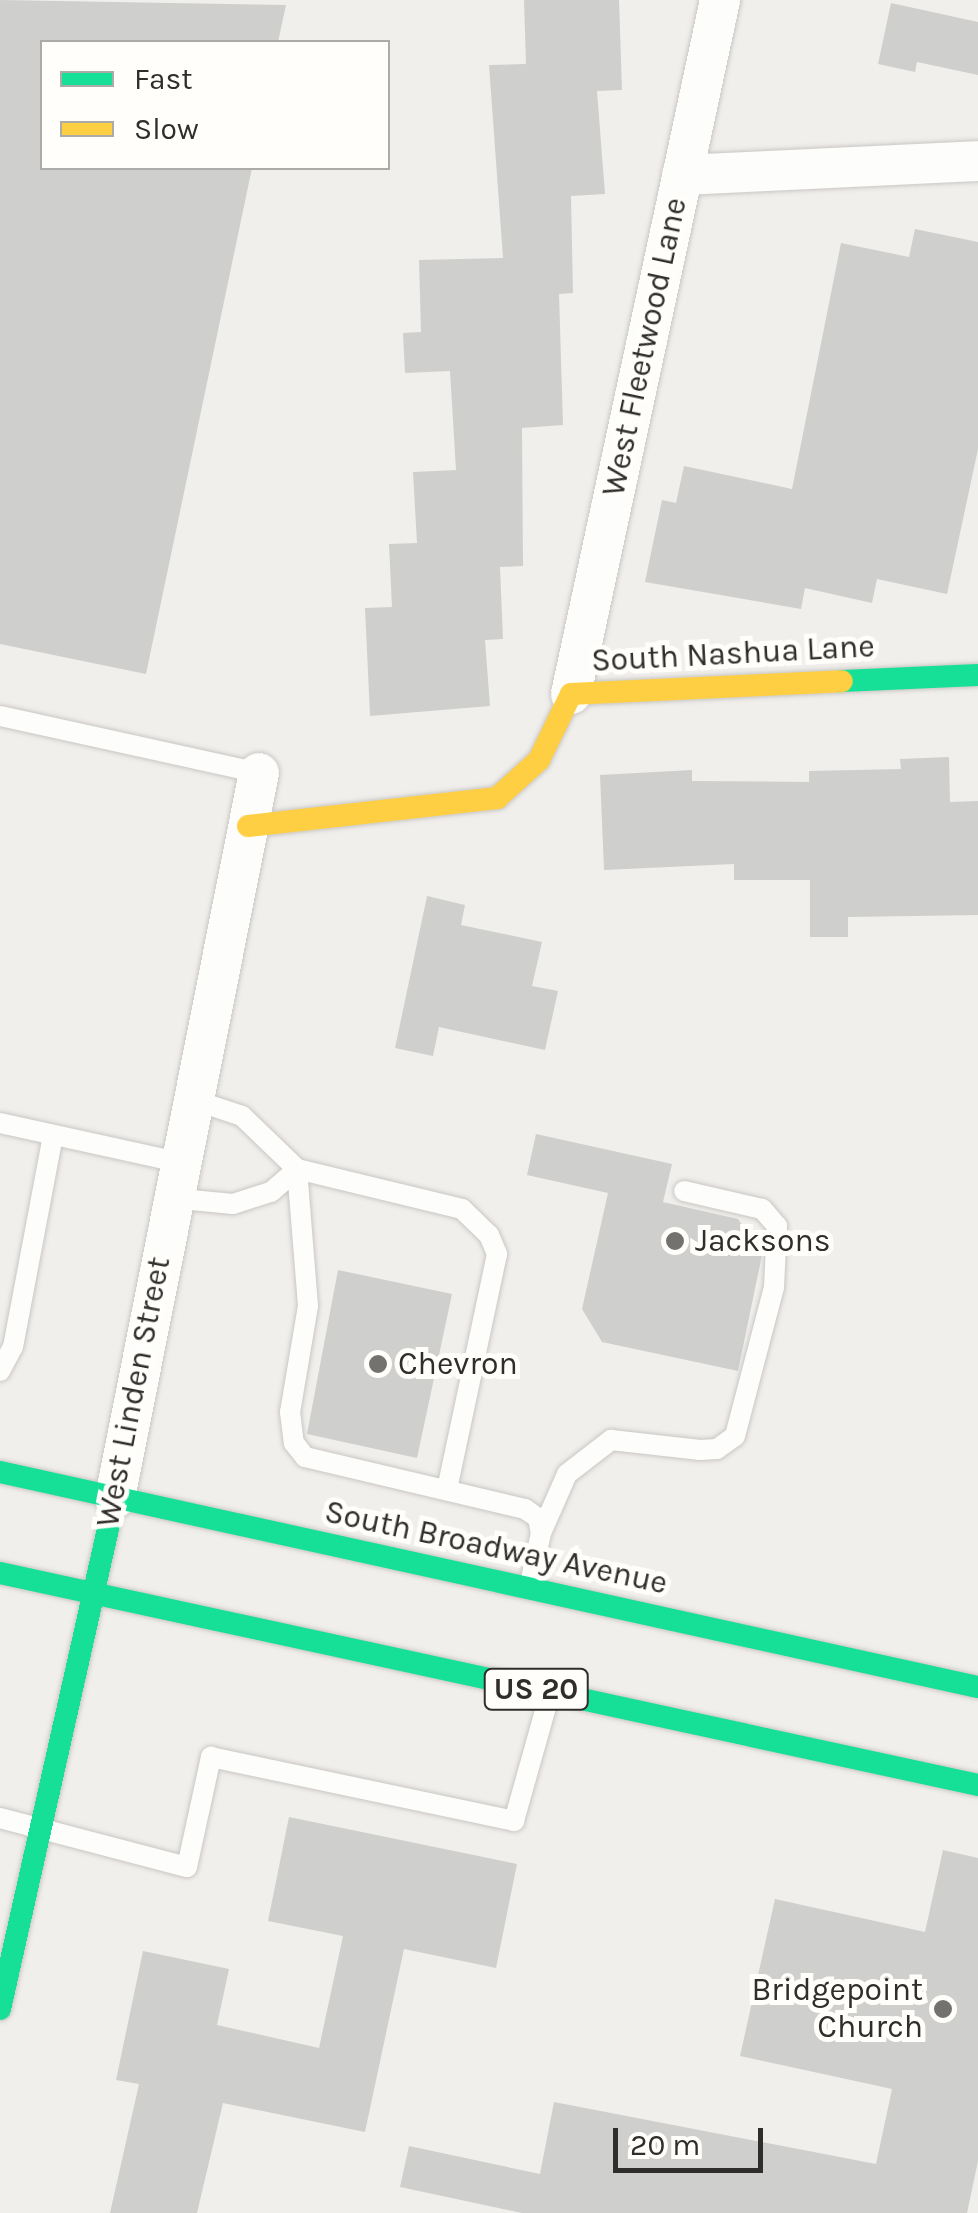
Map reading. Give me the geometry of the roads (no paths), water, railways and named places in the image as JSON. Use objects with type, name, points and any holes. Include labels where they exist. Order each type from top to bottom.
[{"type":"main road","name":"South Nashua Lane","points":[[248,826],[498,798],[539,760],[571,694],[978,676]]},
{"type":"main road","name":"South Broadway Avenue","points":[[0,1472],[978,1687]]},
{"type":"main road","name":"West Linden Street","points":[[0,2009],[115,1498]]},
{"type":"main road","name":"US 20","points":[[0,1573],[978,1784]]},
{"type":"street","name":"West Fleetwood Lane","points":[[571,694],[720,0]]},
{"type":"street","points":[[682,175],[978,161]]},
{"type":"street","name":"West Linden Street","points":[[115,1498],[175,1180],[259,773]]},
{"type":"lane","points":[[0,716],[259,773]]},
{"type":"lane","points":[[192,1099],[242,1116],[297,1169],[462,1208],[489,1235],[497,1254],[446,1490]]},
{"type":"lane","points":[[0,1124],[54,1135],[233,1204],[270,1192],[297,1169]]},
{"type":"lane","points":[[0,1370],[13,1347],[54,1135]]},
{"type":"lane","points":[[297,1169],[308,1306],[290,1412],[294,1443],[305,1457],[525,1509],[538,1518],[541,1533]]},
{"type":"lane","points":[[529,1588],[541,1533],[567,1474],[611,1440],[700,1450],[717,1449],[735,1436],[774,1286],[777,1226],[762,1209],[684,1191]]},
{"type":"lane","points":[[0,1818],[187,1867],[211,1757],[514,1820],[550,1692]]},
{"type":"place","name":"Jacksons","points":[[675,1241]]},
{"type":"place","name":"Chevron","points":[[378,1364]]},
{"type":"place","name":"Bridgepoint Church","points":[[943,2009]]}]
